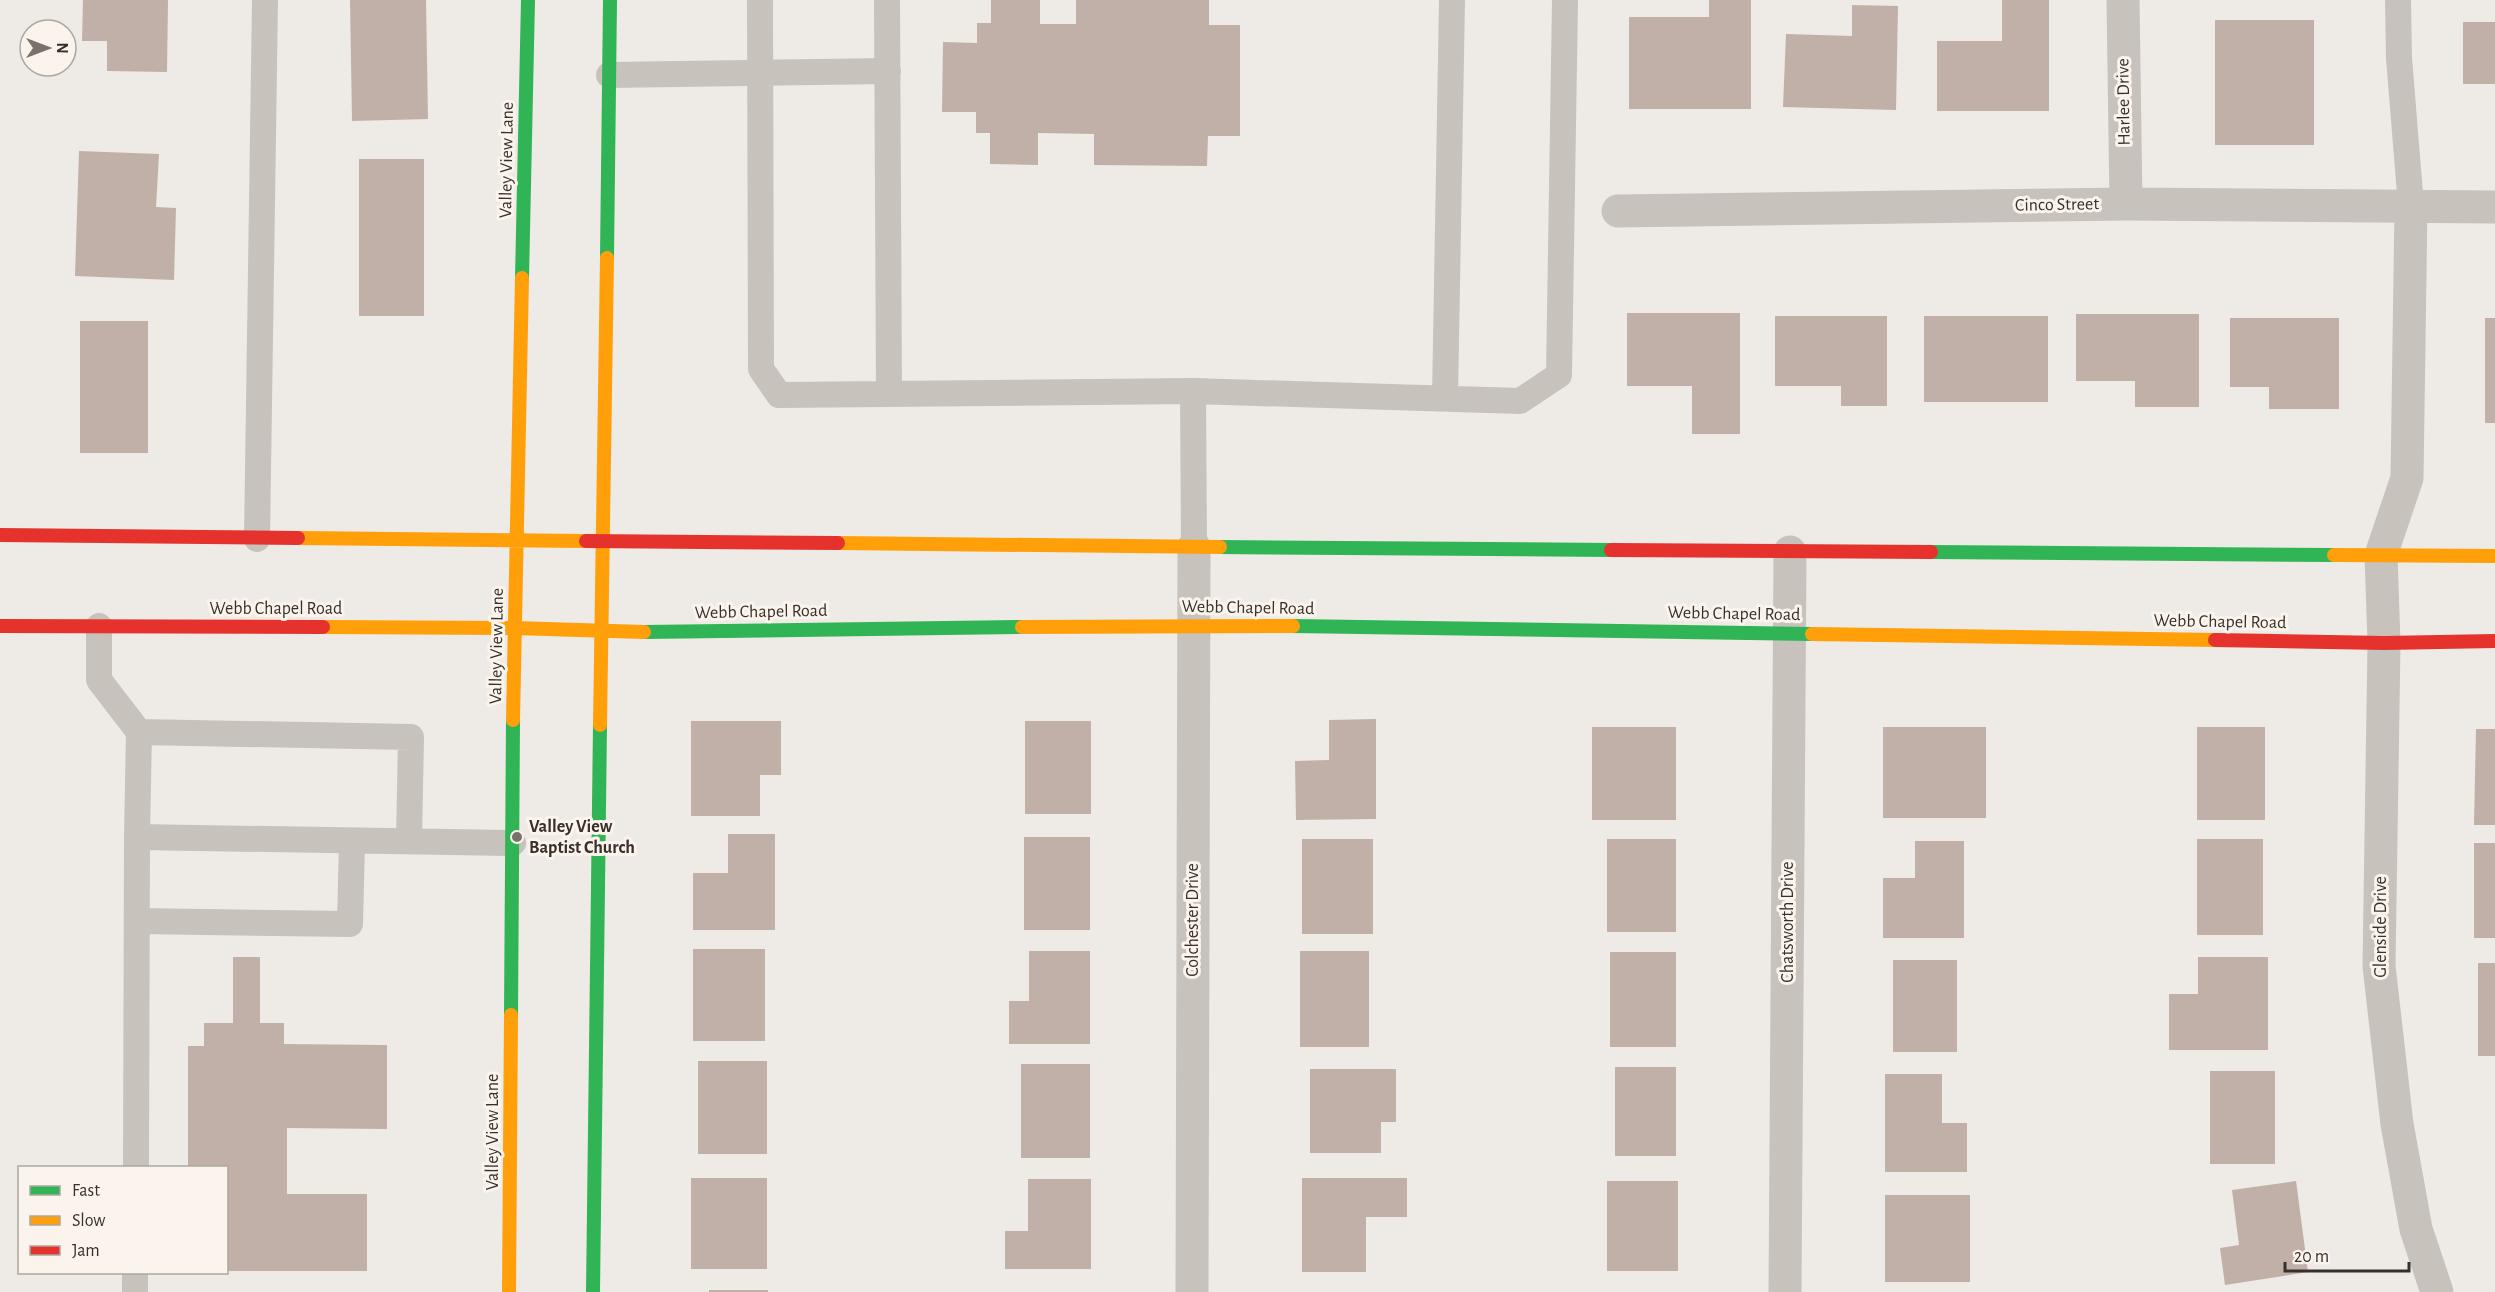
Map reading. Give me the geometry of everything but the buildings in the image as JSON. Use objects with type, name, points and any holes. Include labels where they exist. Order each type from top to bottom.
[{"type":"main road","name":"Valley View Lane","points":[[509,1292],[514,628],[528,0]]},
{"type":"main road","points":[[593,1292],[610,0]]},
{"type":"main road","points":[[0,535],[1194,547],[2495,556]]},
{"type":"main road","name":"Webb Chapel Road","points":[[0,626],[514,628],[602,632],[1194,626],[2384,643],[2495,641]]},
{"type":"street","name":"Harlee Drive","points":[[2123,0],[2126,204]]},
{"type":"street","name":"Cinco Street","points":[[1618,211],[2126,204],[2495,207]]},
{"type":"street","points":[[2381,555],[2407,478],[2411,206]]},
{"type":"street","name":"Colchester Drive","points":[[1192,1292],[1194,547]]},
{"type":"street","name":"Chatsworth Drive","points":[[1785,1292],[1790,552]]},
{"type":"street","name":"Glenside Drive","points":[[2381,555],[2384,643],[2379,966],[2397,1124],[2416,1230],[2437,1292]]},
{"type":"lane","points":[[257,539],[265,0]]},
{"type":"lane","points":[[760,0],[761,369],[779,395],[1193,391],[1520,400],[1559,375],[1565,0]]},
{"type":"lane","points":[[887,0],[889,394]]},
{"type":"lane","points":[[1445,398],[1452,0]]},
{"type":"lane","points":[[2398,0],[2399,58],[2411,206]]},
{"type":"lane","points":[[609,75],[888,71]]},
{"type":"lane","points":[[1193,391],[1194,547]]},
{"type":"lane","points":[[99,626],[99,680],[139,732],[136,837],[136,1166]]},
{"type":"lane","points":[[139,732],[411,737],[409,841]]},
{"type":"lane","points":[[136,837],[513,843]]},
{"type":"lane","points":[[136,921],[350,924],[352,840]]},
{"type":"lane","points":[[135,1274],[135,1292]]},
{"type":"traffic: fast","points":[[522,278],[528,0]]},
{"type":"traffic: fast","points":[[607,258],[610,0]]},
{"type":"traffic: fast","points":[[1220,547],[1611,550]]},
{"type":"traffic: fast","points":[[1931,552],[2334,555]]},
{"type":"traffic: fast","points":[[1293,626],[1812,634]]},
{"type":"traffic: fast","points":[[644,632],[1022,627]]},
{"type":"traffic: fast","points":[[511,1015],[513,720]]},
{"type":"traffic: fast","points":[[593,1292],[600,725]]},
{"type":"traffic: slow","points":[[600,725],[607,258]]},
{"type":"traffic: slow","points":[[513,720],[522,278]]},
{"type":"traffic: slow","points":[[298,538],[586,541]]},
{"type":"traffic: slow","points":[[838,543],[1220,547]]},
{"type":"traffic: slow","points":[[2334,555],[2495,556]]},
{"type":"traffic: slow","points":[[1022,627],[1293,626]]},
{"type":"traffic: slow","points":[[323,627],[514,628],[644,632]]},
{"type":"traffic: slow","points":[[1812,634],[2215,640]]},
{"type":"traffic: slow","points":[[509,1292],[511,1015]]},
{"type":"traffic: jam","points":[[0,535],[298,538]]},
{"type":"traffic: jam","points":[[586,541],[838,543]]},
{"type":"traffic: jam","points":[[1611,550],[1931,552]]},
{"type":"traffic: jam","points":[[0,626],[323,627]]},
{"type":"traffic: jam","points":[[2215,640],[2384,643],[2495,641]]},
{"type":"place","name":"Valley View Baptist Church","points":[[517,837]]}]
